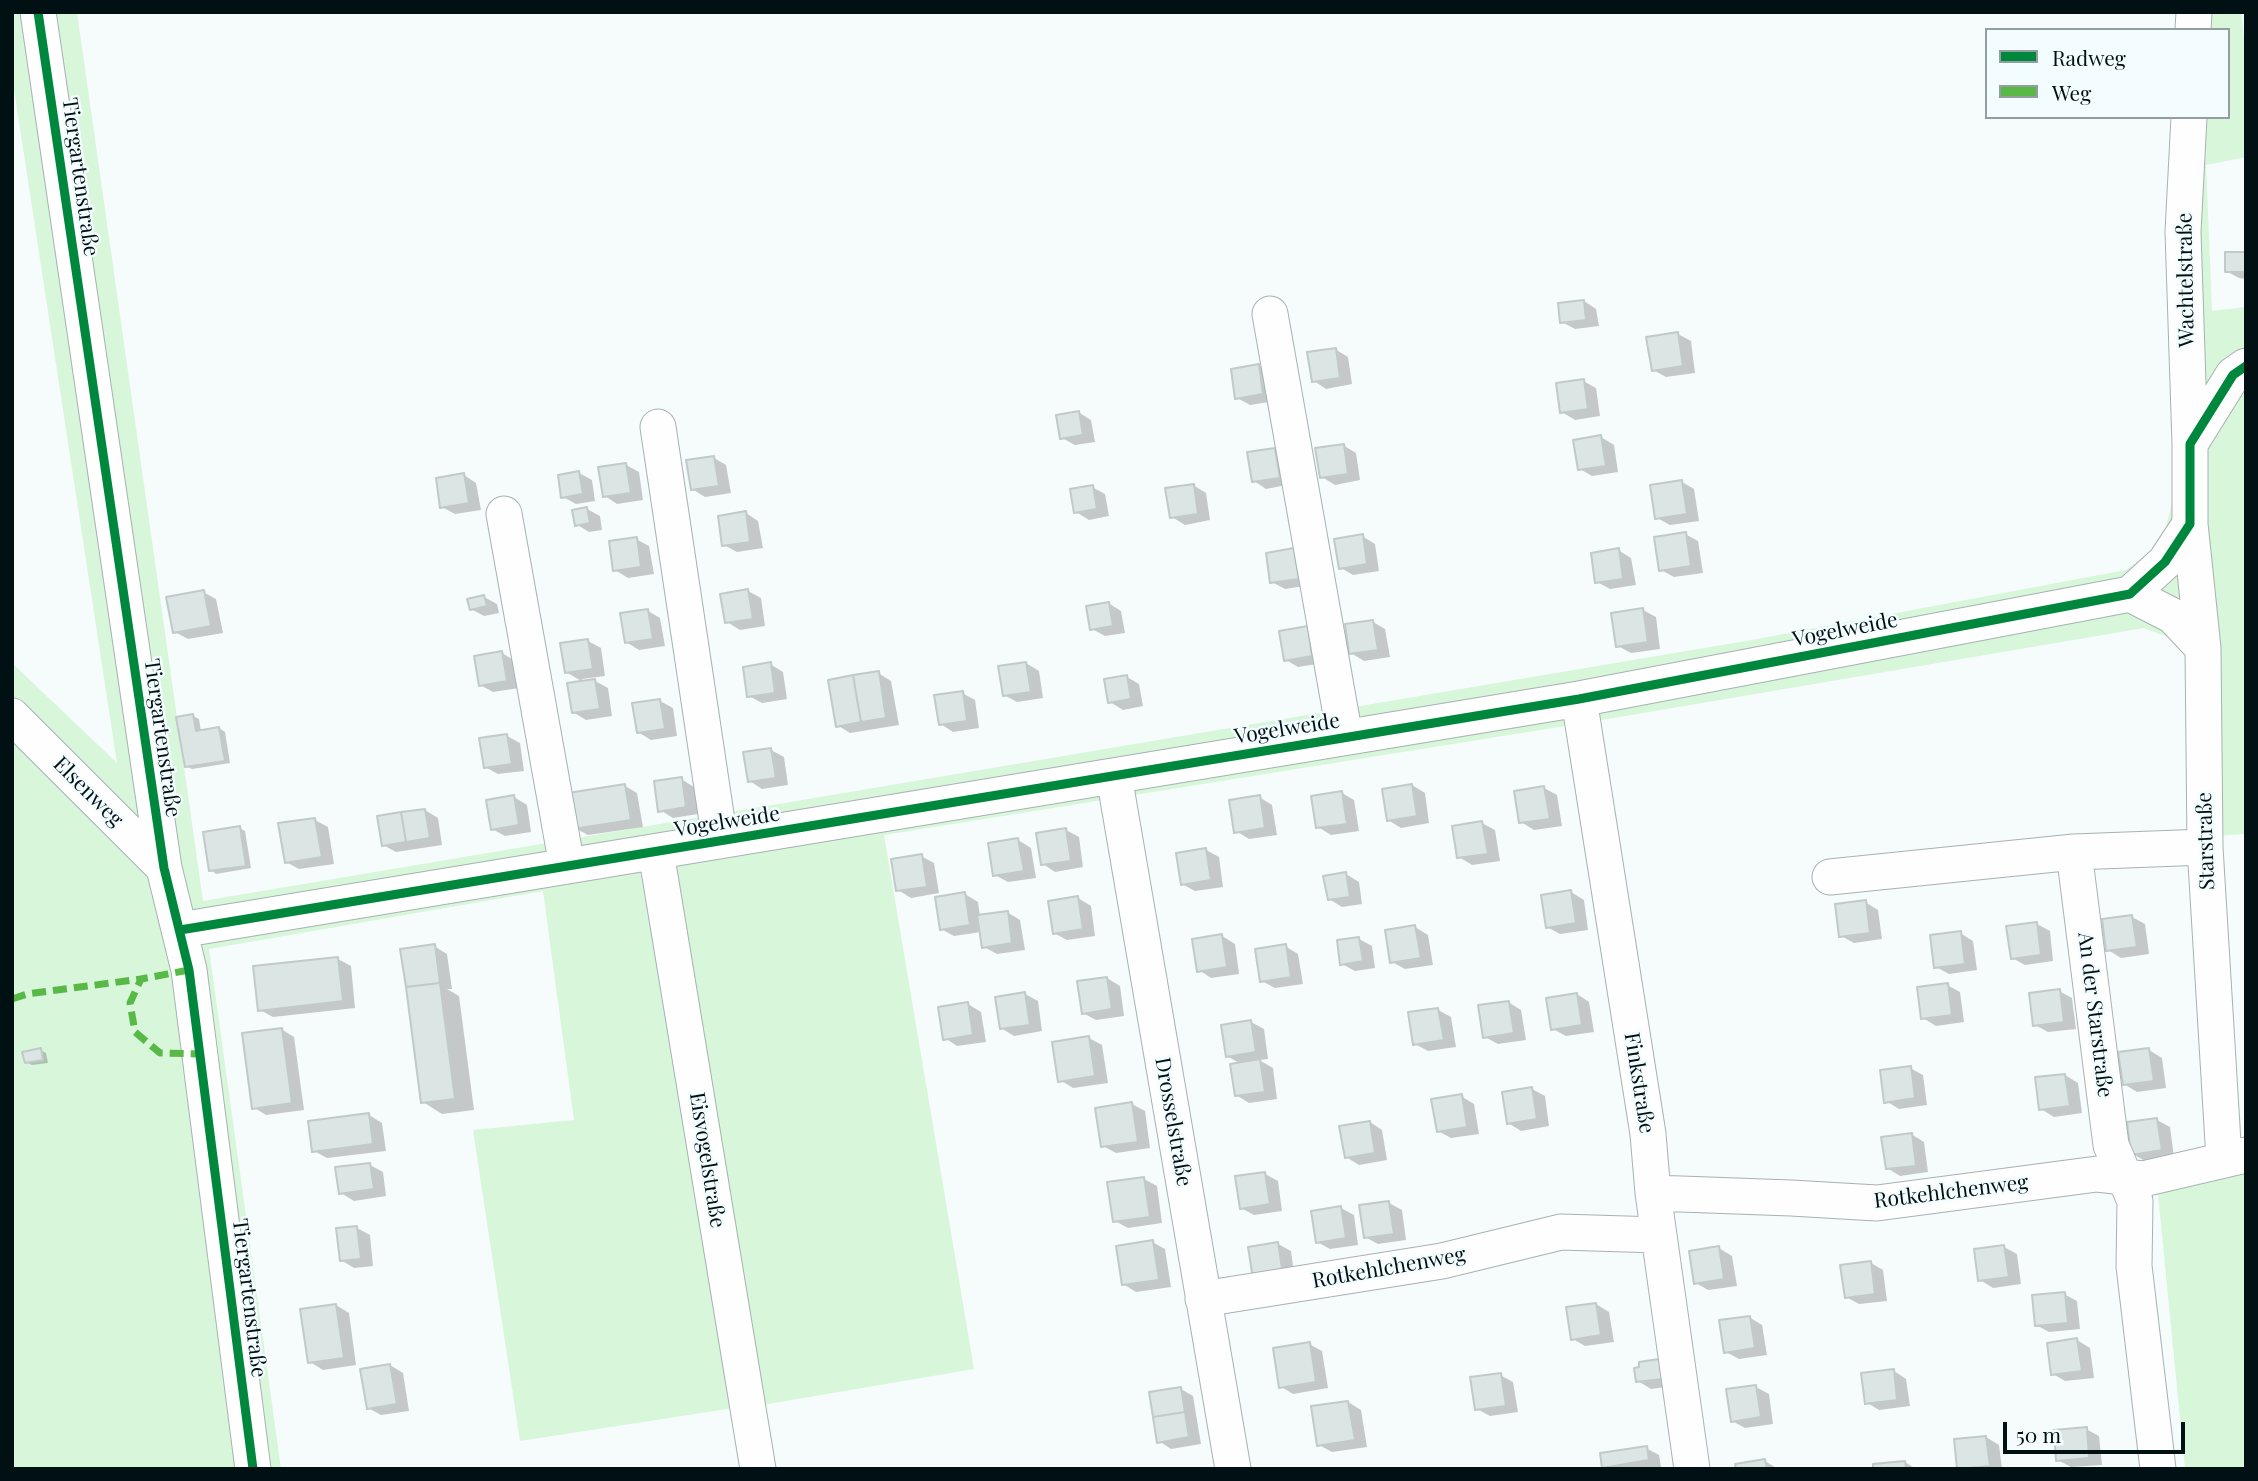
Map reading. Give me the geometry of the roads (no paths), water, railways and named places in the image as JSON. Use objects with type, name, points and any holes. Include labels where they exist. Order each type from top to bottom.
[{"type":"street","name":"Tiergartenstraße","points":[[38,12],[164,868],[189,970],[253,1469]]},
{"type":"street","name":"Wachtelstraße","points":[[2189,119],[2183,232],[2190,444]]},
{"type":"street","name":"Vogelweide","points":[[1270,314],[1345,737]]},
{"type":"street","points":[[2203,648],[2173,616],[2130,594],[2165,562],[2190,524],[2190,444],[2233,375],[2246,366]]},
{"type":"street","name":"Vogelweide","points":[[658,426],[720,841]]},
{"type":"street","points":[[504,514],[567,866]]},
{"type":"street","name":"Starstraße","points":[[2190,524],[2203,648],[2204,847],[2235,1157]]},
{"type":"street","name":"Vogelweide","points":[[180,930],[1579,699],[2130,594]]},
{"type":"street","name":"Finkstraße","points":[[1579,699],[1648,1134],[1658,1235],[1692,1469]]},
{"type":"street","name":"Elsenweg","points":[[12,716],[164,868]]},
{"type":"street","name":"Drosselstraße","points":[[1114,776],[1233,1469]]},
{"type":"street","points":[[1830,877],[2074,852],[2204,847]]},
{"type":"street","name":"Eisvogelstraße","points":[[656,852],[758,1469]]},
{"type":"street","name":"An der Starstraße","points":[[2074,852],[2111,1145],[2124,1176]]},
{"type":"street","name":"Rotkehlchenweg","points":[[1653,1193],[1877,1203],[2097,1174],[2143,1179],[2235,1157]]},
{"type":"street","points":[[2124,1176],[2135,1201],[2134,1266],[2158,1469]]},
{"type":"street","name":"Rotkehlchenweg","points":[[1202,1299],[1442,1261],[1561,1232],[1658,1235]]}]
